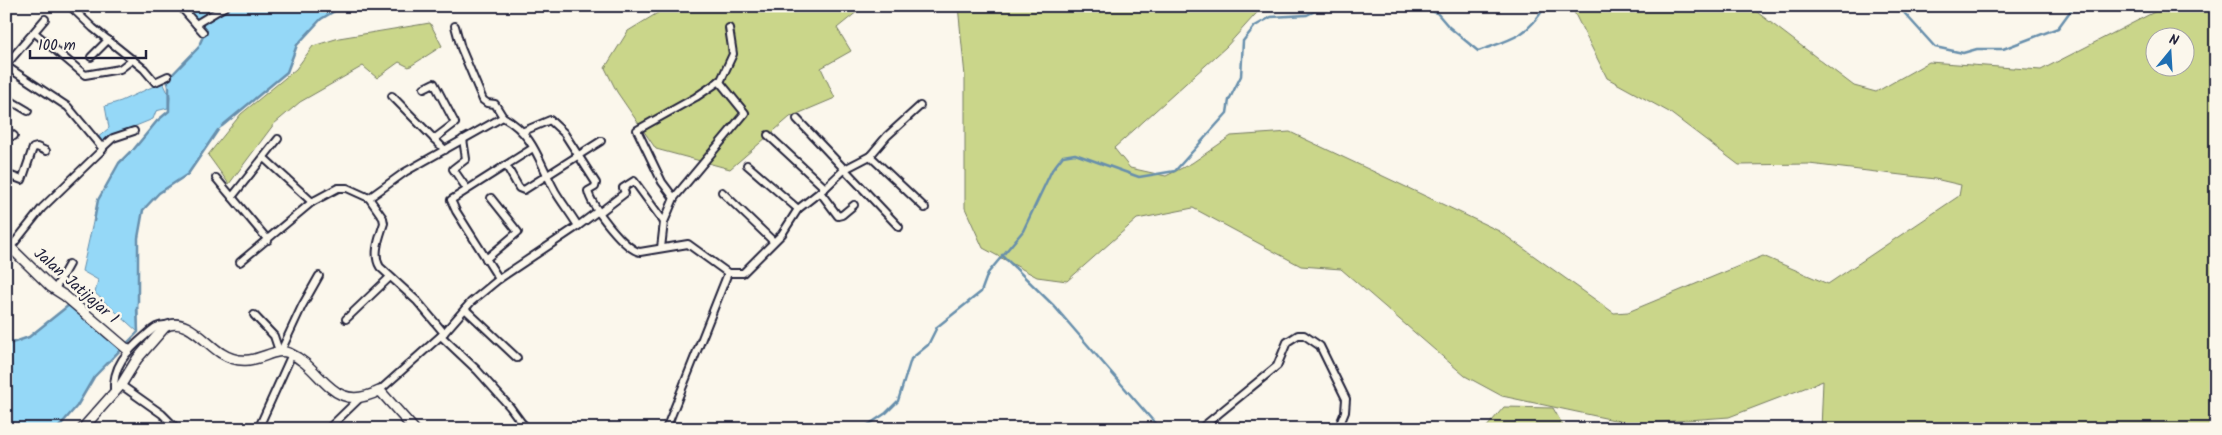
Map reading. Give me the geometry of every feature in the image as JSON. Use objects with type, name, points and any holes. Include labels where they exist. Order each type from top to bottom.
[{"type":"street","points":[[70,6],[156,82],[168,76]]},
{"type":"street","points":[[180,6],[203,32]]},
{"type":"street","points":[[197,23],[226,6]]},
{"type":"street","points":[[45,19],[6,66],[68,107],[90,136],[102,148]]},
{"type":"street","points":[[456,26],[461,48],[482,100],[487,104],[495,104],[503,117],[524,131],[548,174],[554,189],[578,226]]},
{"type":"street","points":[[674,198],[662,182],[637,130],[696,97],[719,81],[726,73],[733,54],[729,28]]},
{"type":"street","points":[[35,33],[85,75],[120,69],[133,60]]},
{"type":"street","points":[[91,57],[108,40]]},
{"type":"street","points":[[661,248],[664,222],[674,198],[745,113],[719,81]]},
{"type":"street","points":[[424,88],[435,84],[455,123],[434,139]]},
{"type":"street","points":[[392,96],[445,150]]},
{"type":"street","points":[[6,98],[28,111]]},
{"type":"street","points":[[524,131],[546,121],[552,121],[564,133],[581,156],[596,183],[588,194],[603,219],[636,252],[688,244],[728,273],[743,273],[782,234],[798,209],[823,190],[845,169],[870,156],[887,136],[920,106]]},
{"type":"street","points":[[369,198],[394,179],[503,117]]},
{"type":"street","points":[[797,120],[899,227]]},
{"type":"street","points":[[6,130],[14,136]]},
{"type":"street","points":[[9,245],[42,208],[102,148],[113,138],[134,131]]},
{"type":"street","points":[[768,135],[823,190],[838,216],[854,205]]},
{"type":"street","points":[[232,197],[278,139]]},
{"type":"street","points":[[463,140],[466,159],[453,169],[467,189]]},
{"type":"street","points":[[506,165],[522,190],[581,156],[601,141]]},
{"type":"street","points":[[6,174],[21,180],[34,148],[37,147],[46,151]]},
{"type":"street","points":[[499,279],[450,202],[452,198],[533,148]]},
{"type":"street","points":[[870,156],[925,208]]},
{"type":"street","points":[[264,158],[312,202]]},
{"type":"street","points":[[747,165],[798,209]]},
{"type":"street","points":[[216,178],[268,240]]},
{"type":"street","points":[[114,393],[116,368],[125,347],[159,326],[181,325],[195,332],[218,352],[240,362],[263,358],[280,351],[292,354],[330,388],[350,399],[367,398],[379,392],[443,334],[465,309],[499,279],[599,212],[625,193],[623,188],[634,181],[664,222]]},
{"type":"street","points":[[240,262],[312,202],[328,192],[343,187],[369,198],[384,220],[378,241],[376,262],[389,278],[417,302],[528,429]]},
{"type":"street","points":[[722,192],[773,241]]},
{"type":"street","points":[[486,259],[518,232],[491,198]]},
{"type":"street","name":"Jalan Jatijajar 1","points":[[9,245],[34,272],[125,347]]},
{"type":"street","points":[[55,289],[70,264]]},
{"type":"street","points":[[666,429],[728,273]]},
{"type":"street","points":[[280,351],[319,276]]},
{"type":"street","points":[[346,319],[389,278]]},
{"type":"street","points":[[465,309],[517,358]]},
{"type":"street","points":[[254,315],[274,336],[280,351]]},
{"type":"street","points":[[82,429],[121,385],[126,374],[138,359],[170,325]]},
{"type":"street","points":[[1200,429],[1277,366],[1287,342],[1298,335],[1304,335],[1320,346],[1346,399],[1345,412],[1338,429]]},
{"type":"street","points":[[258,427],[292,354]]},
{"type":"street","points":[[121,385],[162,414],[177,429]]},
{"type":"street","points":[[379,392],[414,429]]},
{"type":"street","points":[[328,429],[360,398]]},
{"type":"green space","points":[[669,6],[852,6],[858,11],[837,28],[851,51],[821,68],[835,98],[790,117],[730,169],[656,149],[617,92],[605,68],[628,31]]},
{"type":"green space","points":[[958,6],[1263,6],[1226,47],[1114,148],[1130,168],[1166,176],[1192,163],[1231,136],[1290,132],[1499,231],[1614,313],[1628,312],[1763,256],[1828,284],[1959,196],[1961,185],[1935,179],[1809,164],[1739,165],[1669,112],[1607,78],[1571,6],[1749,6],[1854,86],[1876,92],[1929,62],[2041,70],[2166,6],[2216,6],[2216,429],[1821,429],[1823,381],[1729,417],[1633,424],[1502,396],[1465,376],[1341,269],[1301,266],[1193,208],[1137,219],[1067,281],[1037,277],[983,248],[965,208],[965,76]]},
{"type":"green space","points":[[430,23],[442,46],[409,67],[399,62],[377,78],[363,66],[300,102],[274,124],[229,184],[208,155],[241,114],[296,69],[313,46],[339,38]]},
{"type":"green space","points":[[1504,407],[1553,408],[1565,429],[1485,429]]},
{"type":"water","points":[[183,6],[343,6],[321,19],[297,45],[287,72],[218,130],[188,174],[159,193],[143,210],[138,238],[138,332],[95,293],[98,280],[82,271],[98,200],[119,163],[157,121],[169,111],[170,97],[167,80],[197,49],[205,32]]},
{"type":"water","points":[[163,82],[168,93],[168,108],[156,111],[153,119],[116,134],[102,145],[96,139],[109,128],[105,106]]},
{"type":"water","points":[[69,305],[120,349],[94,377],[77,406],[57,429],[6,429],[6,345],[29,337]]},
{"type":"waterway","points":[[222,126],[287,72],[297,45],[321,19],[343,6]]},
{"type":"waterway","points":[[862,429],[886,413],[898,401],[911,359],[928,345],[937,327],[981,292],[988,273],[1023,231],[1052,170],[1063,156],[1075,154],[1139,177],[1175,171],[1227,113],[1229,100],[1241,76],[1243,41],[1255,26],[1271,17],[1307,15],[1325,6]]},
{"type":"waterway","points":[[1417,6],[1437,13],[1449,27],[1478,51],[1508,40],[1525,31],[1532,25],[1545,6]]},
{"type":"waterway","points":[[1898,6],[1935,47],[1963,53],[1977,49],[2003,49],[2058,28],[2074,6]]},
{"type":"waterway","points":[[200,43],[205,32]]},
{"type":"waterway","points":[[168,83],[167,80],[198,48]]},
{"type":"waterway","points":[[134,149],[157,121],[169,111],[169,88]]},
{"type":"waterway","points":[[138,303],[138,238],[143,210],[159,193],[188,174],[218,130]]},
{"type":"waterway","points":[[105,188],[119,163],[130,152]]},
{"type":"waterway","points":[[94,221],[98,200],[102,193]]},
{"type":"waterway","points":[[1002,255],[1054,306],[1160,429]]},
{"type":"waterway","points":[[6,345],[29,337],[69,305],[72,307]]},
{"type":"waterway","points":[[57,429],[77,406],[94,377],[138,332],[137,308]]}]
